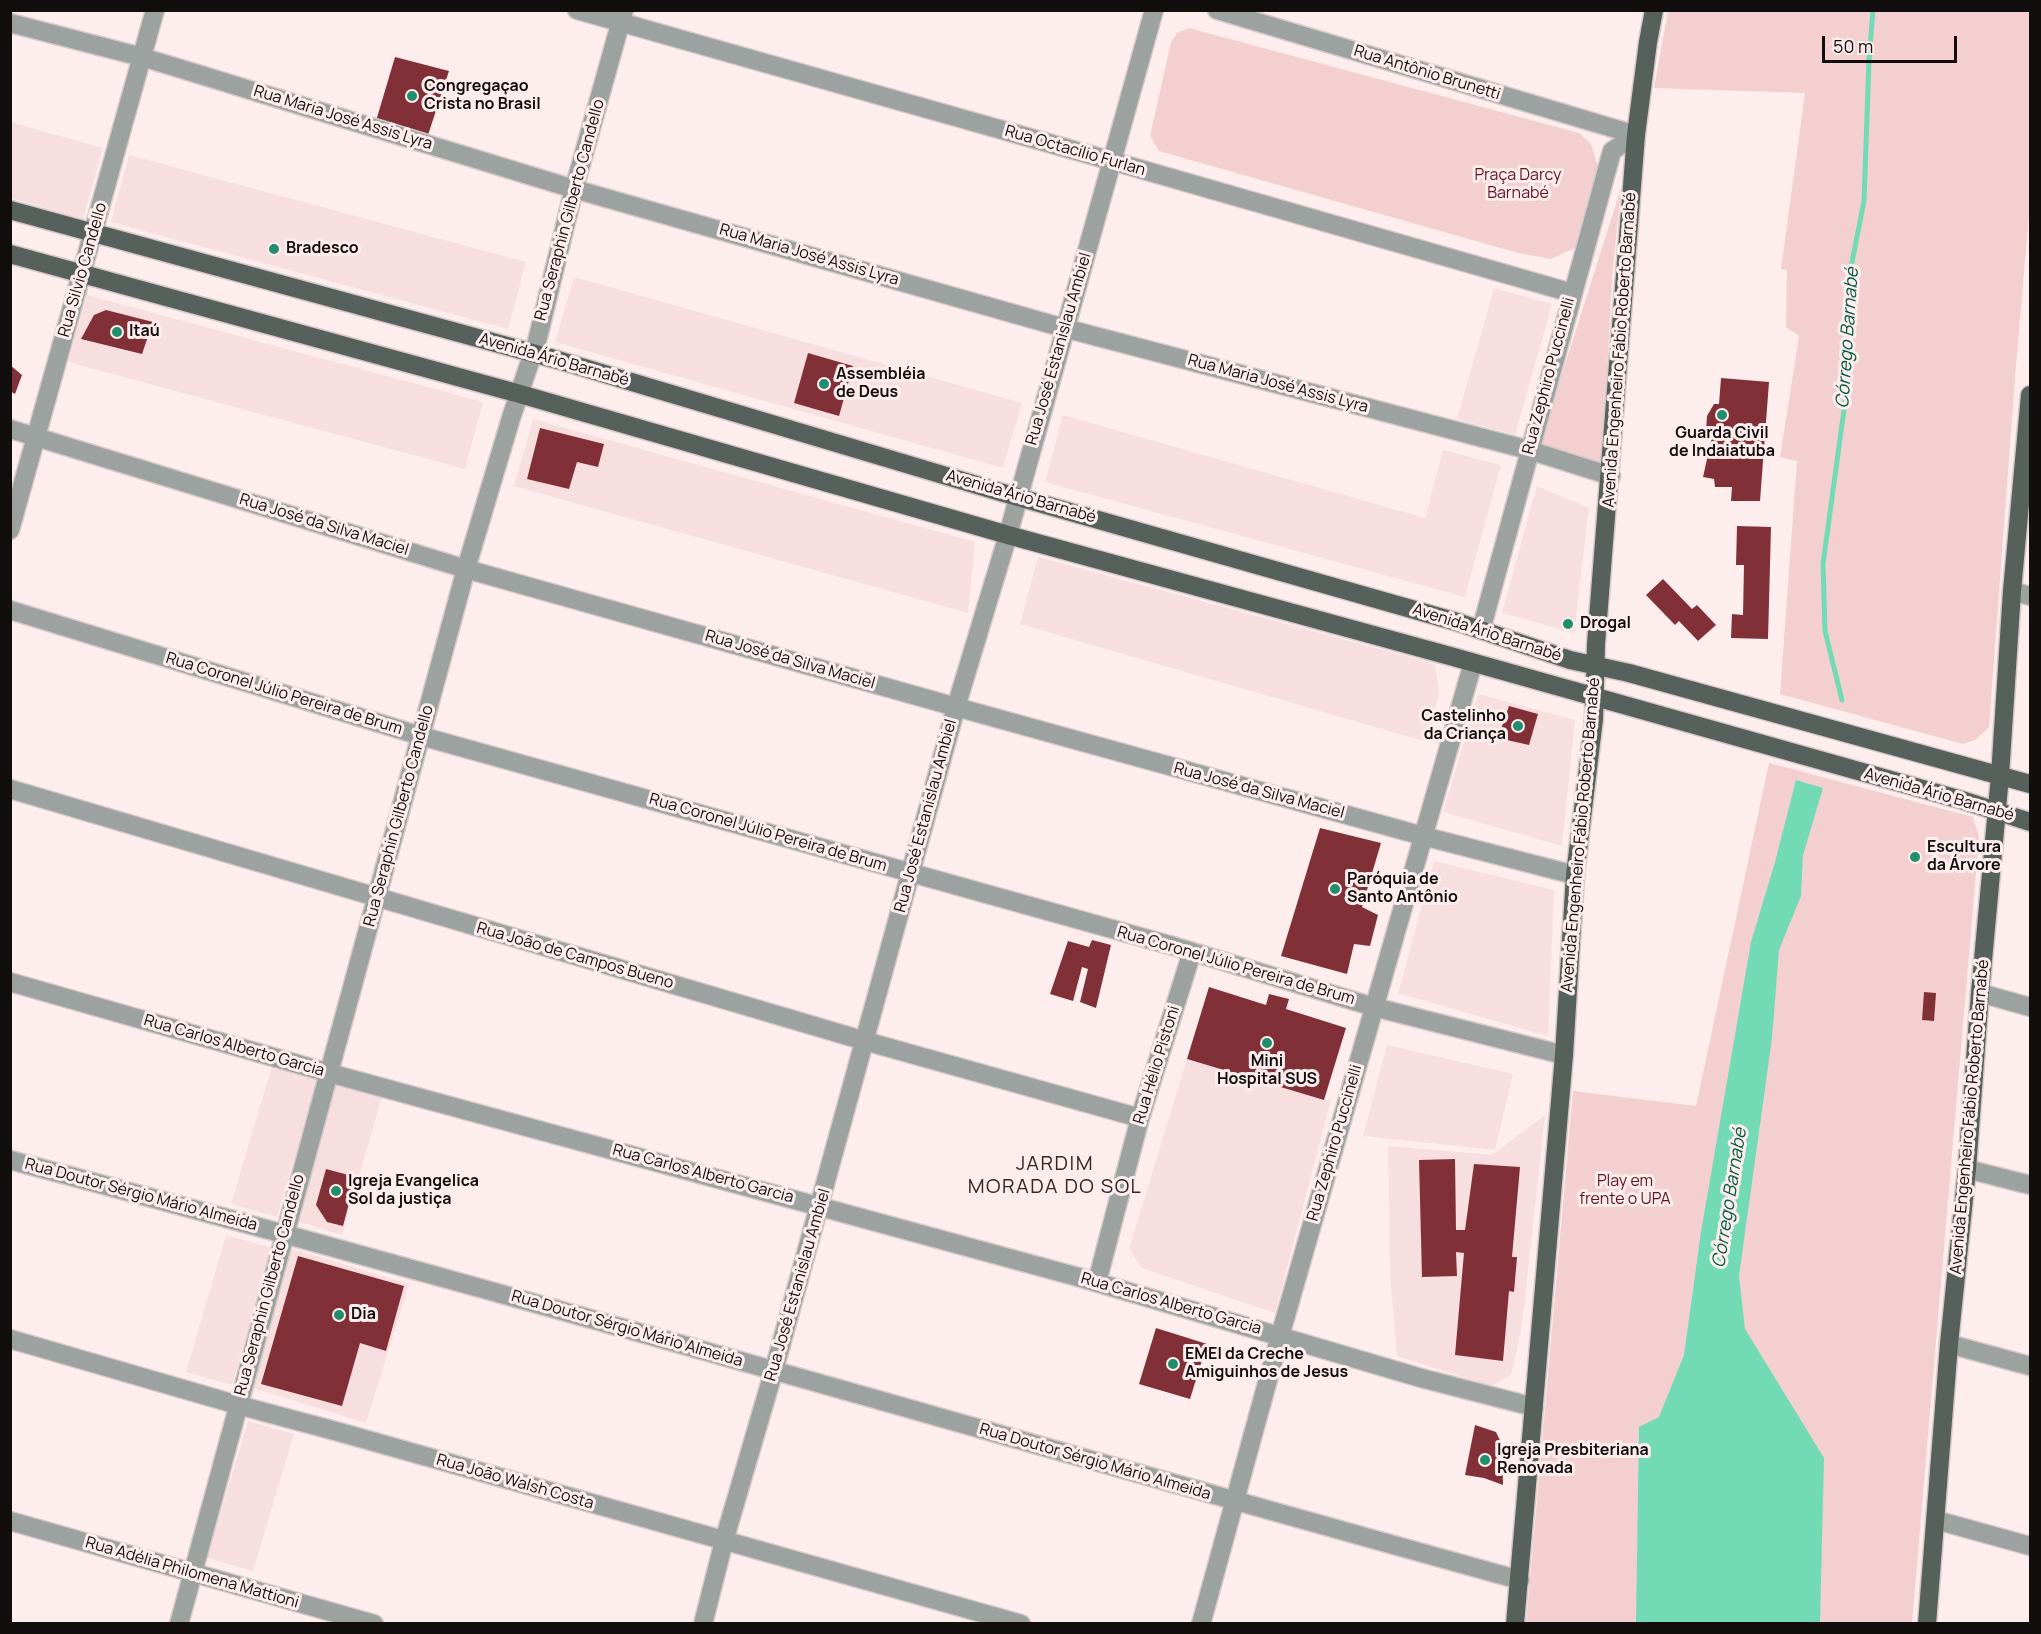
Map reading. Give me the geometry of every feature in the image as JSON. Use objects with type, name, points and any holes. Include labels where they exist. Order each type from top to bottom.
[{"type":"main road","name":"Avenida Engenheiro Fábio Roberto Barnabé","points":[[1515,1623],[1564,1055],[1575,875],[1594,719],[1595,666],[1636,135],[1654,10]]},
{"type":"main road","name":"Avenida Ário Barnabé","points":[[10,210],[532,353],[1018,497],[1274,568],[1481,630],[1570,660],[1686,688],[2031,784]]},
{"type":"main road","name":"Avenida Ário Barnabé","points":[[10,254],[520,394],[1008,535],[1473,663],[2031,822]]},
{"type":"main road","name":"Avenida Engenheiro Fábio Roberto Barnabé","points":[[1927,1623],[1949,1344],[1967,1169],[2000,776],[2012,591],[2031,395]]},
{"type":"street","name":"Rua Silvio Candello","points":[[10,530],[155,10]]},
{"type":"street","name":"Rua Octacílio Furlan","points":[[577,10],[622,17],[1572,293]]},
{"type":"street","name":"Rua José Estanislau Ambiel","points":[[703,1623],[956,707],[1008,535],[1064,328],[1155,10]]},
{"type":"street","name":"Rua Antônio Brunetti","points":[[1217,10],[1636,135]]},
{"type":"street","name":"Rua Seraphin Gilberto Candello","points":[[179,1623],[466,569],[511,418],[537,341],[574,189],[622,17]]},
{"type":"street","name":"Rua Maria José Assis Lyra","points":[[10,23],[142,57],[574,189],[1064,328],[1529,450],[1611,476]]},
{"type":"street","name":"Rua Zephiro Puccinelli","points":[[1481,630],[1612,151],[1636,135]]},
{"type":"street","name":"Rua José da Silva Maciel","points":[[10,429],[466,569],[1423,836],[1575,875]]},
{"type":"street","points":[[2012,591],[2031,596]]},
{"type":"street","name":"Rua Coronel Júlio Pereira de Brum","points":[[10,610],[421,736],[1192,952],[1374,1007],[1564,1055]]},
{"type":"street","name":"Rua Zephiro Puccinelli","points":[[1201,1623],[1280,1336],[1473,663]]},
{"type":"street","name":"Rua João de Campos Bueno","points":[[10,789],[865,1041],[1140,1118]]},
{"type":"street","name":"Rua Hélio Pistoni","points":[[1096,1282],[1140,1118],[1192,952]]},
{"type":"street","name":"Rua Carlos Alberto Garcia","points":[[10,982],[329,1073],[1096,1282],[1421,1378],[1534,1407]]},
{"type":"street","points":[[1980,993],[2031,1007]]},
{"type":"street","name":"Rua Doutor Sérgio Mário Almeida","points":[[10,1160],[284,1233],[1520,1580]]},
{"type":"street","points":[[1967,1169],[2031,1185]]},
{"type":"street","name":"Rua João Walsh Costa","points":[[10,1339],[238,1405],[1021,1623]]},
{"type":"street","points":[[1949,1344],[2031,1366]]},
{"type":"street","points":[[1936,1520],[2031,1546]]},
{"type":"street","name":"Rua Adélia Philomena Mattioni","points":[[10,1521],[374,1623]]},
{"type":"shaded area","points":[[10,122],[103,148],[83,219],[11,198]]},
{"type":"shaded area","points":[[129,155],[526,262],[508,329],[111,222]]},
{"type":"shaded area","points":[[574,277],[1022,403],[1003,468],[555,342]]},
{"type":"shaded area","points":[[1494,288],[1552,304],[1515,435],[1457,419]]},
{"type":"shaded area","points":[[87,295],[483,402],[465,469],[68,362]]},
{"type":"shaded area","points":[[1063,415],[1425,518],[1443,450],[1501,465],[1465,597],[1045,482]]},
{"type":"shaded area","points":[[533,419],[975,542],[968,613],[514,486]]},
{"type":"shaded area","points":[[1537,486],[1589,508],[1574,633],[1502,613]]},
{"type":"shaded area","points":[[1038,557],[1435,664],[1439,693],[1427,742],[1020,624]]},
{"type":"shaded area","points":[[1478,694],[1575,720],[1562,846],[1443,812]]},
{"type":"shaded area","points":[[1434,861],[1554,890],[1548,1036],[1398,993]]},
{"type":"shaded area","points":[[1387,1045],[1513,1074],[1495,1150],[1363,1136]]},
{"type":"shaded area","points":[[1187,1059],[1324,1100],[1331,1100],[1275,1313],[1142,1268],[1129,1249]]},
{"type":"shaded area","points":[[272,1066],[318,1080],[277,1217],[231,1204]]},
{"type":"shaded area","points":[[336,1084],[382,1097],[342,1235],[296,1221]]},
{"type":"shaded area","points":[[1545,1115],[1522,1326],[1511,1375],[1491,1386],[1397,1356],[1390,1274],[1388,1146],[1492,1155]]},
{"type":"shaded area","points":[[226,1235],[272,1248],[232,1385],[186,1372]]},
{"type":"shaded area","name":"Dia","points":[[290,1248],[409,1284],[366,1423],[247,1386]]},
{"type":"shaded area","points":[[248,1421],[294,1434],[253,1571],[207,1558]]},
{"type":"green space","points":[[1668,11],[2030,11],[2030,203],[1989,727],[1975,740],[1963,744],[1780,694],[1797,461],[1780,457],[1799,336],[1786,327],[1787,270],[1781,269],[1805,93],[1654,88]]},
{"type":"green space","name":"Praça Darcy Barnabé","points":[[1189,28],[1579,133],[1591,144],[1598,167],[1575,248],[1551,259],[1518,253],[1159,151],[1150,136],[1171,42],[1177,33]]},
{"type":"green space","points":[[1621,188],[1612,277],[1602,466],[1539,447]]},
{"type":"green space","name":"Play em frente o UPA","points":[[1769,763],[1973,817],[1979,837],[1912,1623],[1526,1624],[1573,1091],[1696,1106]]},
{"type":"water","points":[[1796,780],[1823,788],[1803,855],[1801,896],[1779,950],[1772,1038],[1739,1276],[1745,1329],[1824,1458],[1820,1623],[1636,1623],[1639,1427],[1659,1417],[1684,1355],[1701,1232],[1751,942]]},
{"type":"building","name":"Congregaçao Crista no Brasil","points":[[395,57],[449,71],[428,135],[376,121]]},
{"type":"building","name":"Itaú","points":[[106,310],[153,322],[142,354],[81,339],[94,315]]},
{"type":"building","name":"Assembléia de Deus","points":[[808,353],[853,366],[839,416],[794,403]]},
{"type":"building","points":[[10,365],[22,375],[15,394],[10,391]]},
{"type":"building","points":[[1721,378],[1769,382],[1760,501],[1731,501],[1732,487],[1715,487],[1714,479],[1703,477],[1711,441],[1706,431],[1707,416],[1714,404],[1719,404]]},
{"type":"building","points":[[540,428],[604,444],[598,467],[577,462],[569,489],[527,479]]},
{"type":"building","points":[[1737,526],[1771,527],[1768,639],[1731,638],[1732,614],[1743,615],[1744,565],[1736,565]]},
{"type":"building","points":[[1663,579],[1692,609],[1697,605],[1716,625],[1698,641],[1679,621],[1675,625],[1646,595]]},
{"type":"building","name":"Castelinho da Criança","points":[[1509,706],[1538,714],[1529,745],[1498,738]]},
{"type":"building","name":"Paróquia de Santo Antônio","points":[[1320,828],[1381,843],[1362,907],[1378,915],[1370,946],[1354,944],[1347,974],[1281,956]]},
{"type":"building","points":[[1092,940],[1111,945],[1096,1008],[1080,1002],[1088,969],[1082,967],[1073,1001],[1050,994],[1068,941],[1089,947]]},
{"type":"building","name":"Mini Hospital SUS","points":[[1209,987],[1266,1005],[1269,994],[1289,999],[1286,1009],[1346,1028],[1324,1100],[1187,1059]]},
{"type":"building","points":[[1924,992],[1936,993],[1934,1021],[1922,1020]]},
{"type":"building","points":[[1455,1159],[1456,1230],[1465,1230],[1474,1164],[1520,1167],[1512,1257],[1517,1257],[1514,1292],[1509,1291],[1503,1361],[1455,1355],[1464,1253],[1456,1252],[1457,1276],[1422,1277],[1419,1160]]},
{"type":"building","name":"Igreja Evangelica Sol da justiça","points":[[326,1169],[356,1177],[343,1226],[327,1222],[316,1205]]},
{"type":"building","name":"Dia","points":[[298,1256],[404,1286],[386,1351],[360,1343],[342,1406],[261,1384]]},
{"type":"building","name":"EMEI da Creche Amiguinhos de Jesus","points":[[1156,1328],[1207,1344],[1190,1399],[1139,1384]]},
{"type":"building","name":"Igreja Presbiteriana Renovada","points":[[1475,1425],[1496,1432],[1502,1445],[1503,1485],[1484,1478],[1465,1475]]},
{"type":"waterway","name":"Córrego Barnabé","points":[[1842,700],[1825,631],[1823,564],[1848,380],[1848,283],[1864,201],[1873,10]]},
{"type":"place","name":"Congregaçao Crista no Brasil","points":[[412,96]]},
{"type":"place","name":"Bradesco","points":[[274,249]]},
{"type":"place","name":"Itaú","points":[[117,332]]},
{"type":"place","name":"Assembléia de Deus","points":[[824,384]]},
{"type":"place","name":"Guarda Civil de Indaiatuba","points":[[1722,415]]},
{"type":"place","name":"Drogal","points":[[1568,624]]},
{"type":"place","name":"Castelinho da Criança","points":[[1518,726]]},
{"type":"place","name":"Escultura da Árvore","points":[[1915,857]]},
{"type":"place","name":"Paróquia de Santo Antônio","points":[[1335,889]]},
{"type":"place","name":"Mini Hospital SUS","points":[[1267,1043]]},
{"type":"place","name":"Igreja Evangelica Sol da justiça","points":[[336,1191]]},
{"type":"place","name":"Dia","points":[[339,1315]]},
{"type":"place","name":"EMEI da Creche Amiguinhos de Jesus","points":[[1173,1364]]},
{"type":"place","name":"Igreja Presbiteriana Renovada","points":[[1485,1460]]},
{"type":"district","name":"JARDIM MORADA DO SOL","points":[[1055,1176]]}]
